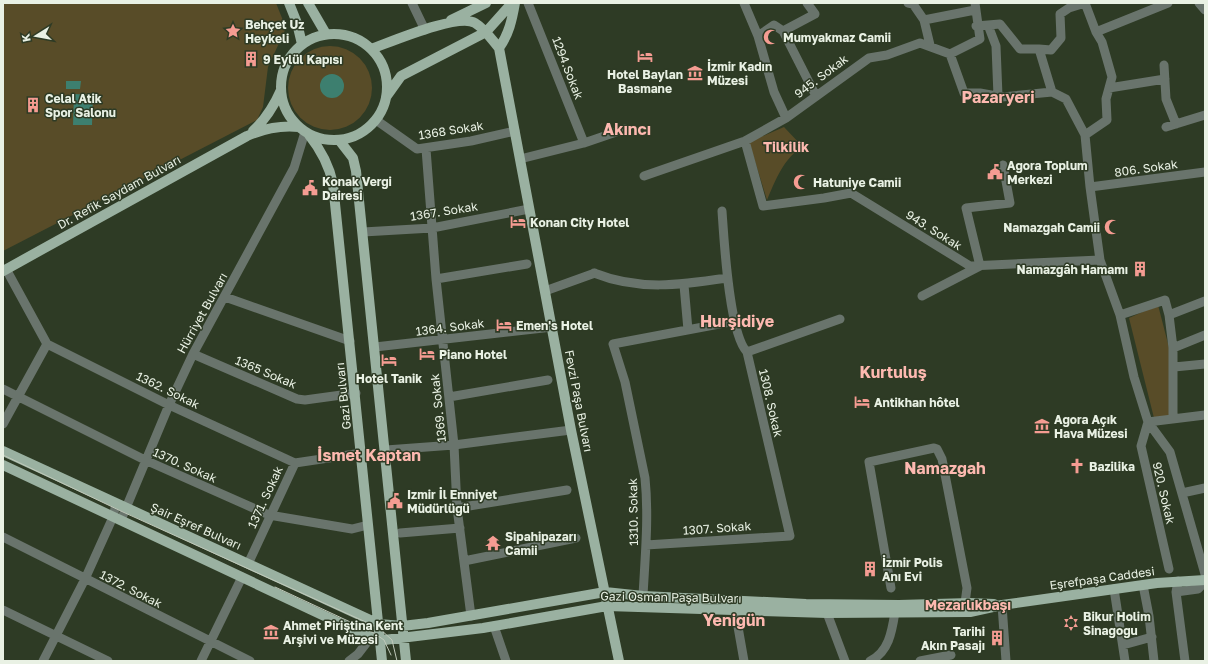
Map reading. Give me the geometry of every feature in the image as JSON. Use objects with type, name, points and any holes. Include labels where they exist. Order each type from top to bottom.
[{"type":"main road","points":[[289,3],[297,23],[302,44]]},
{"type":"main road","points":[[308,3],[326,34]]},
{"type":"main road","points":[[371,49],[448,22],[486,3]]},
{"type":"main road","points":[[247,136],[261,130],[288,126],[327,140],[339,140],[359,133],[376,120],[386,98],[401,76],[471,42],[486,32],[512,3]]},
{"type":"main road","points":[[499,48],[507,36],[515,3]]},
{"type":"main road","name":"Fevzi Paşa Bulvarı","points":[[448,22],[464,20],[475,23],[486,32],[499,48],[571,430],[619,661]]},
{"type":"main road","points":[[247,136],[262,123],[270,112],[281,90],[284,68],[291,55],[302,44],[313,37],[326,34],[350,36],[361,41],[371,49],[381,63],[386,80],[386,98]]},
{"type":"main road","points":[[281,90],[286,110],[304,131]]},
{"type":"main road","name":"Gazi Bulvarı","points":[[304,131],[320,149],[326,160],[333,184],[379,624]]},
{"type":"main road","name":"Dr. Refik Saydam Bulvarı","points":[[4,270],[247,136]]},
{"type":"main road","points":[[339,140],[353,158],[356,171],[386,450],[406,661]]},
{"type":"main road","name":"Şair Eşref Bulvarı","points":[[3,451],[379,624]]},
{"type":"main road","points":[[3,465],[375,638]]},
{"type":"main road","name":"Eşrefpaşa Caddesi","points":[[963,604],[980,611],[1002,605],[1143,584],[1157,583],[1177,586],[1205,581]]},
{"type":"main road","name":"Gazi Osman Paşa Bulvarı","points":[[379,624],[402,626],[471,616],[605,592],[643,596],[806,604],[963,604]]},
{"type":"main road","points":[[963,604],[980,611]]},
{"type":"main road","name":"Gazi Osman Paşa Bulvarı","points":[[375,638],[404,639],[494,626],[608,606],[827,613],[896,612],[963,604]]},
{"type":"main road","name":"Eşrefpaşa Caddesi","points":[[963,604],[1002,605]]},
{"type":"main road","points":[[379,624],[375,638],[382,661]]},
{"type":"street","points":[[412,3],[425,30]]},
{"type":"street","name":"1294.Sokak","points":[[528,3],[584,143]]},
{"type":"street","points":[[744,3],[758,36],[774,92],[786,118]]},
{"type":"street","points":[[783,31],[815,14],[807,3]]},
{"type":"street","points":[[910,3],[924,20],[930,45]]},
{"type":"street","points":[[976,26],[1000,24],[1020,49],[1051,50],[1061,38],[1060,14],[1067,6],[1085,3],[1096,32],[1102,42],[1112,77],[1106,100],[1107,120],[1085,135]]},
{"type":"street","points":[[1096,32],[1168,3]]},
{"type":"street","points":[[1199,3],[1205,10]]},
{"type":"street","points":[[924,20],[975,7],[976,26],[980,39],[950,54],[964,94],[980,93],[998,96],[1052,92],[1066,99],[1085,135],[1090,188],[1100,260],[1120,314],[1134,377],[1148,422],[1170,452],[1205,574]]},
{"type":"street","points":[[758,36],[774,25],[783,31],[816,96]]},
{"type":"street","points":[[988,25],[996,46],[998,96]]},
{"type":"street","name":"945. Sokak","points":[[644,176],[745,141],[786,118],[841,76],[869,58],[887,55],[920,43],[930,45],[950,54]]},
{"type":"street","points":[[1039,49],[1052,92]]},
{"type":"street","points":[[1164,65],[1166,99],[1176,124]]},
{"type":"street","points":[[1109,88],[1165,79]]},
{"type":"street","points":[[1166,127],[1205,115]]},
{"type":"street","name":"1368 Sokak","points":[[376,120],[417,149],[426,149],[472,141],[515,131]]},
{"type":"street","points":[[520,159],[584,143],[625,128]]},
{"type":"street","name":"Hürriyet Bulvarı","points":[[43,661],[55,635],[117,518],[121,506],[193,354],[294,168],[304,131]]},
{"type":"street","name":"943. Sokak","points":[[745,141],[763,206],[851,193],[970,266],[1100,260]]},
{"type":"street","name":"1369. Sokak","points":[[426,149],[436,279],[454,445],[457,508],[471,616]]},
{"type":"street","points":[[922,296],[980,266],[966,208],[1010,203],[1003,165]]},
{"type":"street","name":"806. Sokak","points":[[1090,188],[1205,172]]},
{"type":"street","name":"1367. Sokak","points":[[363,232],[432,228],[529,209]]},
{"type":"street","name":"1308. Sokak","points":[[722,211],[727,278],[735,321],[742,347],[747,352],[790,536]]},
{"type":"street","points":[[436,279],[527,264]]},
{"type":"street","points":[[3,424],[47,344],[4,270]]},
{"type":"street","points":[[545,291],[595,273],[609,280],[640,285],[684,285],[727,278]]},
{"type":"street","points":[[684,285],[688,330],[735,321]]},
{"type":"street","points":[[225,297],[350,341]]},
{"type":"street","points":[[1120,314],[1165,300],[1169,315],[1173,348],[1173,418]]},
{"type":"street","points":[[1169,315],[1205,301]]},
{"type":"street","points":[[747,352],[840,319]]},
{"type":"street","name":"1364. Sokak","points":[[375,348],[552,327]]},
{"type":"street","name":"1310. Sokak","points":[[643,596],[646,545],[645,478],[625,382],[613,344],[688,330]]},
{"type":"street","points":[[1173,348],[1205,335]]},
{"type":"street","name":"1362. Sokak","points":[[47,344],[169,405],[295,463]]},
{"type":"street","name":"1365 Sokak","points":[[193,354],[298,399],[305,400],[356,393]]},
{"type":"street","points":[[1174,367],[1205,364]]},
{"type":"street","points":[[449,397],[548,380]]},
{"type":"street","name":"1370. Sokak","points":[[3,389],[144,460],[269,515],[352,529],[368,525]]},
{"type":"street","points":[[1148,422],[1205,415]]},
{"type":"street","name":"920. Sokak","points":[[1148,422],[1141,446],[1169,569]]},
{"type":"street","points":[[386,450],[454,445],[571,430]]},
{"type":"street","points":[[891,588],[869,462],[934,448],[940,453],[967,588],[963,604]]},
{"type":"street","points":[[295,463],[362,453]]},
{"type":"street","name":"1371. Sokak","points":[[248,564],[269,515],[277,504],[295,463]]},
{"type":"street","points":[[944,472],[941,479],[962,588],[963,604]]},
{"type":"street","points":[[1182,493],[1205,488]]},
{"type":"street","points":[[457,508],[567,490]]},
{"type":"street","points":[[400,533],[460,528]]},
{"type":"street","name":"1307. Sokak","points":[[646,545],[790,536]]},
{"type":"street","name":"1372. Sokak","points":[[3,537],[250,661]]},
{"type":"street","points":[[464,561],[576,538]]},
{"type":"street","points":[[201,661],[242,577]]},
{"type":"street","points":[[1143,584],[1152,637],[1154,661]]},
{"type":"street","points":[[1177,586],[1185,661]]},
{"type":"street","points":[[1114,589],[1125,661]]},
{"type":"street","points":[[1002,605],[1006,661]]},
{"type":"street","points":[[3,610],[108,661]]},
{"type":"street","points":[[735,610],[744,661]]},
{"type":"street","points":[[870,661],[879,659],[892,636],[896,612]]},
{"type":"street","points":[[827,613],[845,661]]},
{"type":"street","points":[[494,626],[506,661]]},
{"type":"street","points":[[1123,645],[1152,637]]},
{"type":"street","points":[[349,661],[375,638]]},
{"type":"street","points":[[920,661],[951,655]]},
{"type":"shaded area","points":[[3,3],[276,3],[286,28],[268,67],[263,107],[257,120],[3,251]]},
{"type":"shaded area","points":[[330,46],[338,47],[353,53],[365,65],[371,80],[371,96],[365,111],[353,123],[338,129],[330,130],[322,129],[307,123],[295,111],[289,96],[288,88],[289,80],[295,65],[307,53],[322,47]]},
{"type":"shaded area","points":[[784,127],[802,146],[785,164],[777,177],[767,200],[749,142]]},
{"type":"shaded area","points":[[1158,305],[1173,363],[1172,418],[1154,418],[1129,318]]},
{"type":"water","points":[[332,74],[341,77],[344,86],[341,95],[332,98],[323,95],[320,86],[323,77]]},
{"type":"water","points":[[66,81],[81,81],[80,89],[66,89]]},
{"type":"water","points":[[74,94],[93,95],[92,125],[73,125]]},
{"type":"tram line","points":[[3,455],[123,512],[379,628],[392,640],[397,661]]},
{"type":"tram line","points":[[275,587],[374,633],[384,640],[391,655]]},
{"type":"place","name":"Behçet Uz Heykeli","points":[[233,31]]},
{"type":"place","name":"Mumyakmaz Camii","points":[[771,37]]},
{"type":"place","name":"Hotel Baylan Basmane","points":[[645,56]]},
{"type":"place","name":"9 Eylül Kapısı","points":[[251,59]]},
{"type":"place","name":"İzmir Kadın Müzesi","points":[[695,73]]},
{"type":"place","name":"Celal Atik Spor Salonu","points":[[33,105]]},
{"type":"place","name":"Agora Toplum Merkezi","points":[[995,172]]},
{"type":"place","name":"Hatuniye Camii","points":[[801,182]]},
{"type":"place","name":"Konak Vergi Dairesi","points":[[310,188]]},
{"type":"place","name":"Konan City Hotel","points":[[518,222]]},
{"type":"place","name":"Namazgah Camii","points":[[1112,227]]},
{"type":"place","name":"Namazgâh Hamamı","points":[[1140,269]]},
{"type":"place","name":"Emen's Hotel","points":[[504,325]]},
{"type":"place","name":"Piano Hotel","points":[[427,354]]},
{"type":"place","name":"Hotel Tanik","points":[[389,360]]},
{"type":"place","name":"Antikhan hôtel","points":[[862,402]]},
{"type":"place","name":"Agora Açık Hava Müzesi","points":[[1042,426]]},
{"type":"place","name":"Bazilika","points":[[1077,466]]},
{"type":"place","name":"Izmir İl Emniyet Müdürlüğü","points":[[395,501]]},
{"type":"place","name":"Sipahipazarı Camii","points":[[493,543]]},
{"type":"place","name":"İzmir Polis Anı Evi","points":[[870,569]]},
{"type":"place","name":"Bikur Holim Sinagogu","points":[[1071,623]]},
{"type":"place","name":"Ahmet Piriştina Kent Arşivi ve Müzesi","points":[[271,632]]},
{"type":"place","name":"Tarihi Akın Pasajı","points":[[997,638]]},
{"type":"district","name":"Pazaryeri","points":[[998,97]]},
{"type":"district","name":"Akıncı","points":[[627,129]]},
{"type":"district","name":"Tilkilik","points":[[786,146]]},
{"type":"district","name":"Hurşidiye","points":[[737,321]]},
{"type":"district","name":"Kurtuluş","points":[[893,372]]},
{"type":"district","name":"İsmet Kaptan","points":[[369,455]]},
{"type":"district","name":"Namazgah","points":[[945,468]]},
{"type":"district","name":"Mezarlıkbaşı","points":[[968,604]]},
{"type":"district","name":"Yenigün","points":[[734,620]]}]
